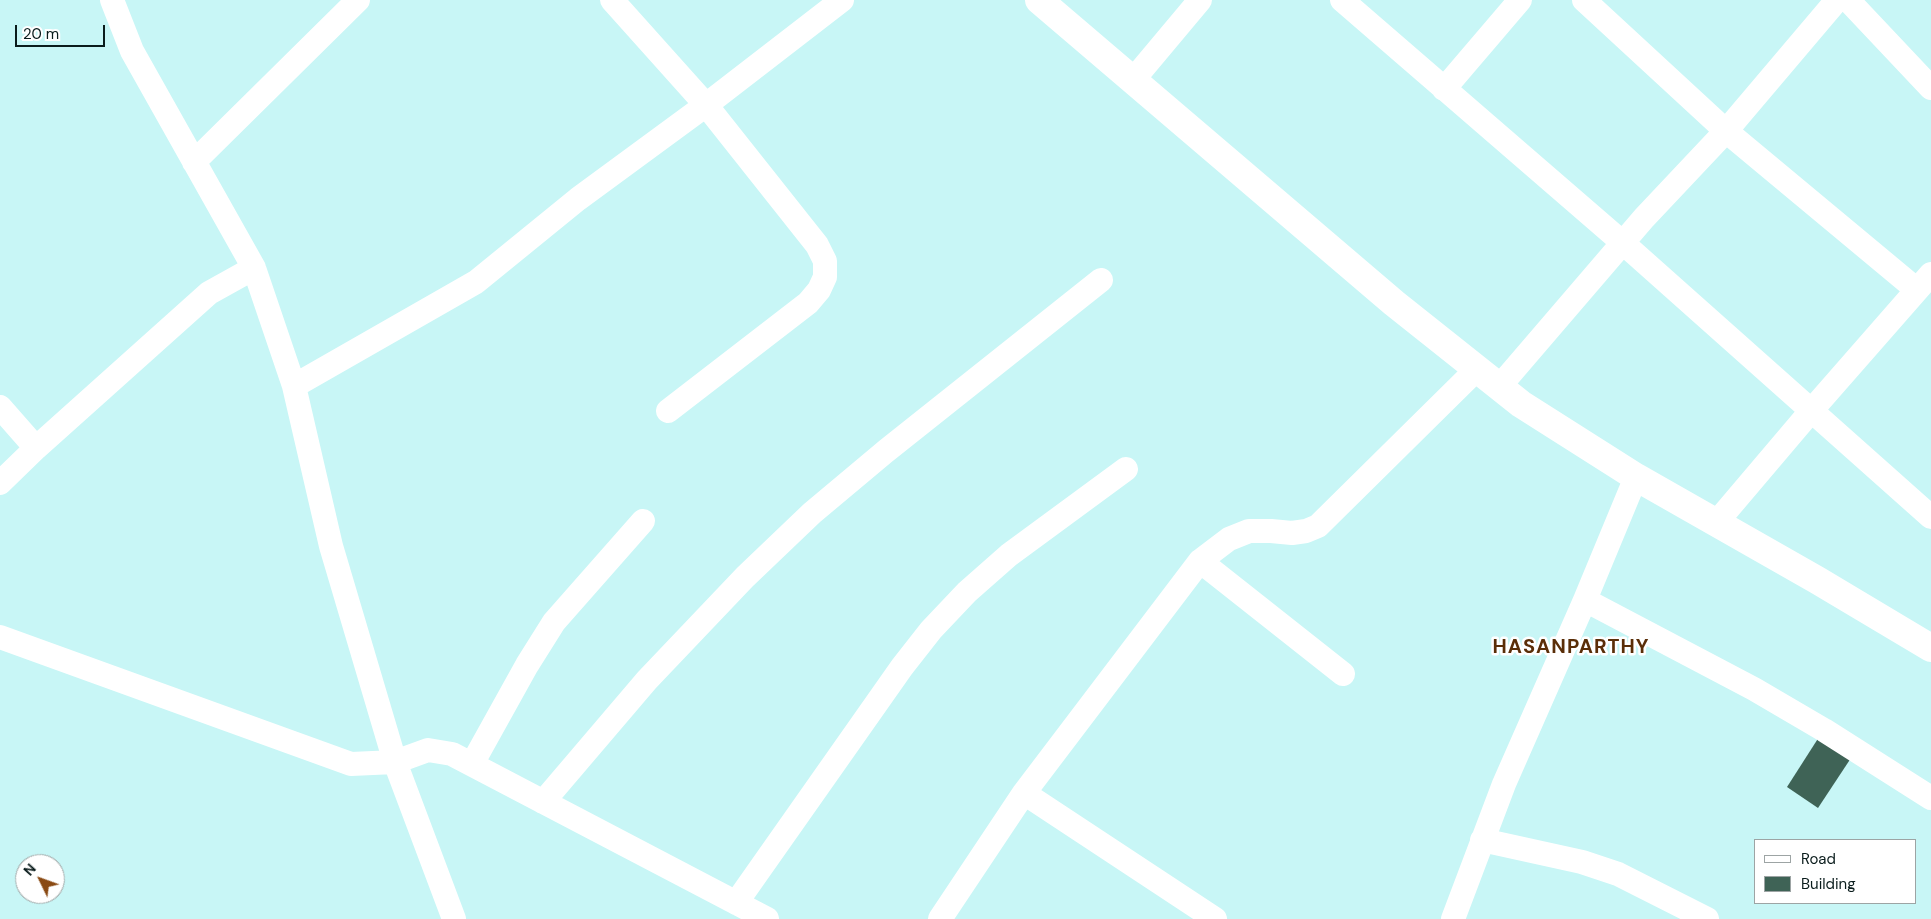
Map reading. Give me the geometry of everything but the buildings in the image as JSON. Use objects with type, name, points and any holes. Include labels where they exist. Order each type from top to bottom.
[{"type":"street","points":[[112,0],[132,51],[254,268],[294,386],[331,546],[395,762],[454,919]]},
{"type":"street","points":[[194,162],[358,0]]},
{"type":"street","points":[[612,0],[706,105],[817,245],[825,261],[825,277],[819,290],[808,303],[668,411]]},
{"type":"street","points":[[294,386],[476,282],[578,199],[706,105],[842,0]]},
{"type":"street","points":[[1039,0],[1394,303],[1521,404],[1636,477],[1931,648]]},
{"type":"street","points":[[1133,80],[1200,0]]},
{"type":"street","points":[[1342,0],[1623,243],[1810,412],[1931,517]]},
{"type":"street","points":[[1444,89],[1520,0]]},
{"type":"street","points":[[1584,0],[1726,131],[1924,282],[1716,523]]},
{"type":"street","points":[[1499,386],[1623,243],[1726,131],[1837,0]]},
{"type":"street","points":[[1848,0],[1931,88]]},
{"type":"street","points":[[0,483],[36,448],[209,293],[254,268]]},
{"type":"street","points":[[542,802],[647,680],[745,577],[812,513],[886,451],[1101,280]]},
{"type":"street","points":[[940,919],[1024,793],[1200,561],[1229,540],[1249,531],[1271,531],[1292,534],[1318,526],[1477,369]]},
{"type":"street","points":[[0,407],[36,448]]},
{"type":"street","points":[[736,903],[902,667],[931,630],[968,592],[1009,555],[1126,469]]},
{"type":"street","points":[[1453,919],[1504,784],[1636,477]]},
{"type":"street","points":[[472,764],[527,665],[554,622],[643,522]]},
{"type":"street","points":[[1200,561],[1343,674]]},
{"type":"street","points":[[1584,600],[1769,698],[1824,730],[1931,798]]},
{"type":"street","points":[[0,637],[350,764],[395,762],[428,750],[452,754],[767,919]]},
{"type":"street","points":[[1024,793],[1214,919]]},
{"type":"street","points":[[1482,840],[1582,862],[1618,874],[1707,919]]},
{"type":"district","name":"HASANPARTHY","points":[[1571,648]]}]
